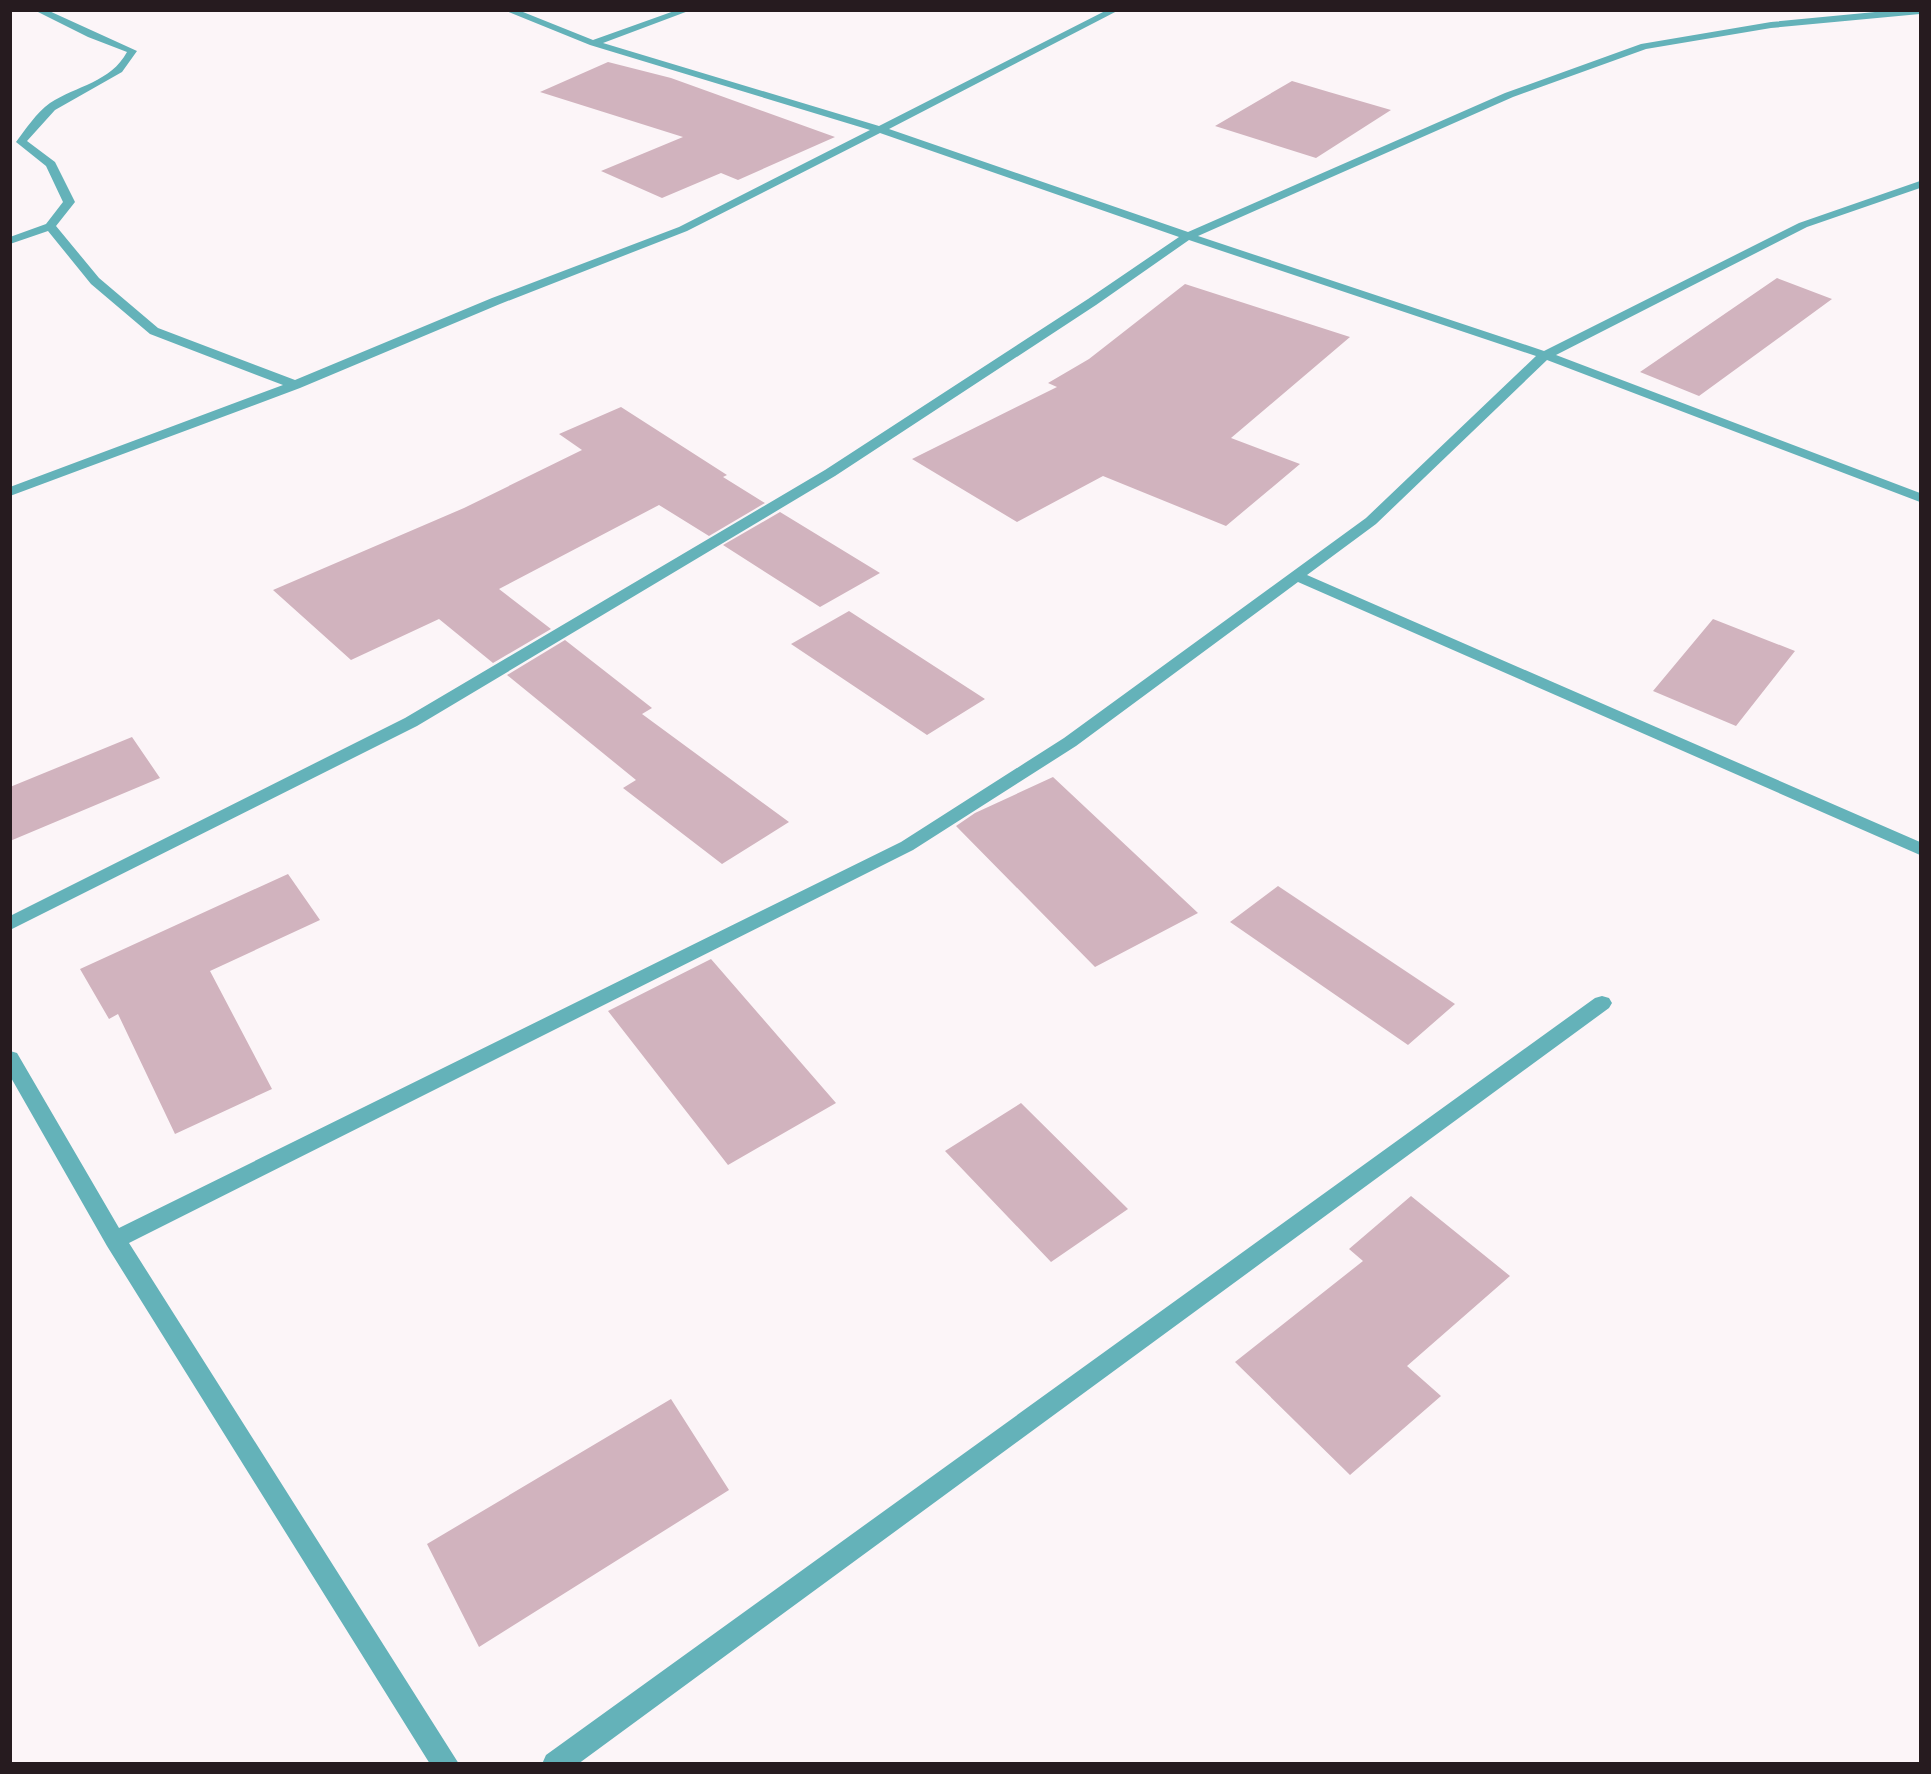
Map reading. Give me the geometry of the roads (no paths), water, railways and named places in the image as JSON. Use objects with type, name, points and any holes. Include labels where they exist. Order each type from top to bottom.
[{"type":"street","points":[[10,241],[50,226],[69,202],[51,164],[16,144],[54,104],[112,76],[129,61],[132,51],[38,10]]},
{"type":"street","points":[[508,10],[593,43],[882,130],[1188,236],[1545,355],[1920,498]]},
{"type":"street","points":[[593,43],[687,10]]},
{"type":"street","points":[[10,492],[295,385],[496,301],[683,229],[1115,10]]},
{"type":"street","points":[[10,924],[411,722],[830,473],[1092,302],[1188,236],[1509,95],[1644,46],[1771,25],[1920,11]]},
{"type":"street","points":[[115,1240],[907,846],[1070,742],[1299,577],[1371,521],[1545,355],[1803,225],[1920,184]]},
{"type":"street","points":[[50,226],[95,281],[154,331],[295,385]]},
{"type":"street","points":[[1299,577],[1920,849]]},
{"type":"street","points":[[555,1764],[1602,1003]]},
{"type":"street","points":[[13,1068],[115,1240],[446,1764]]}]
